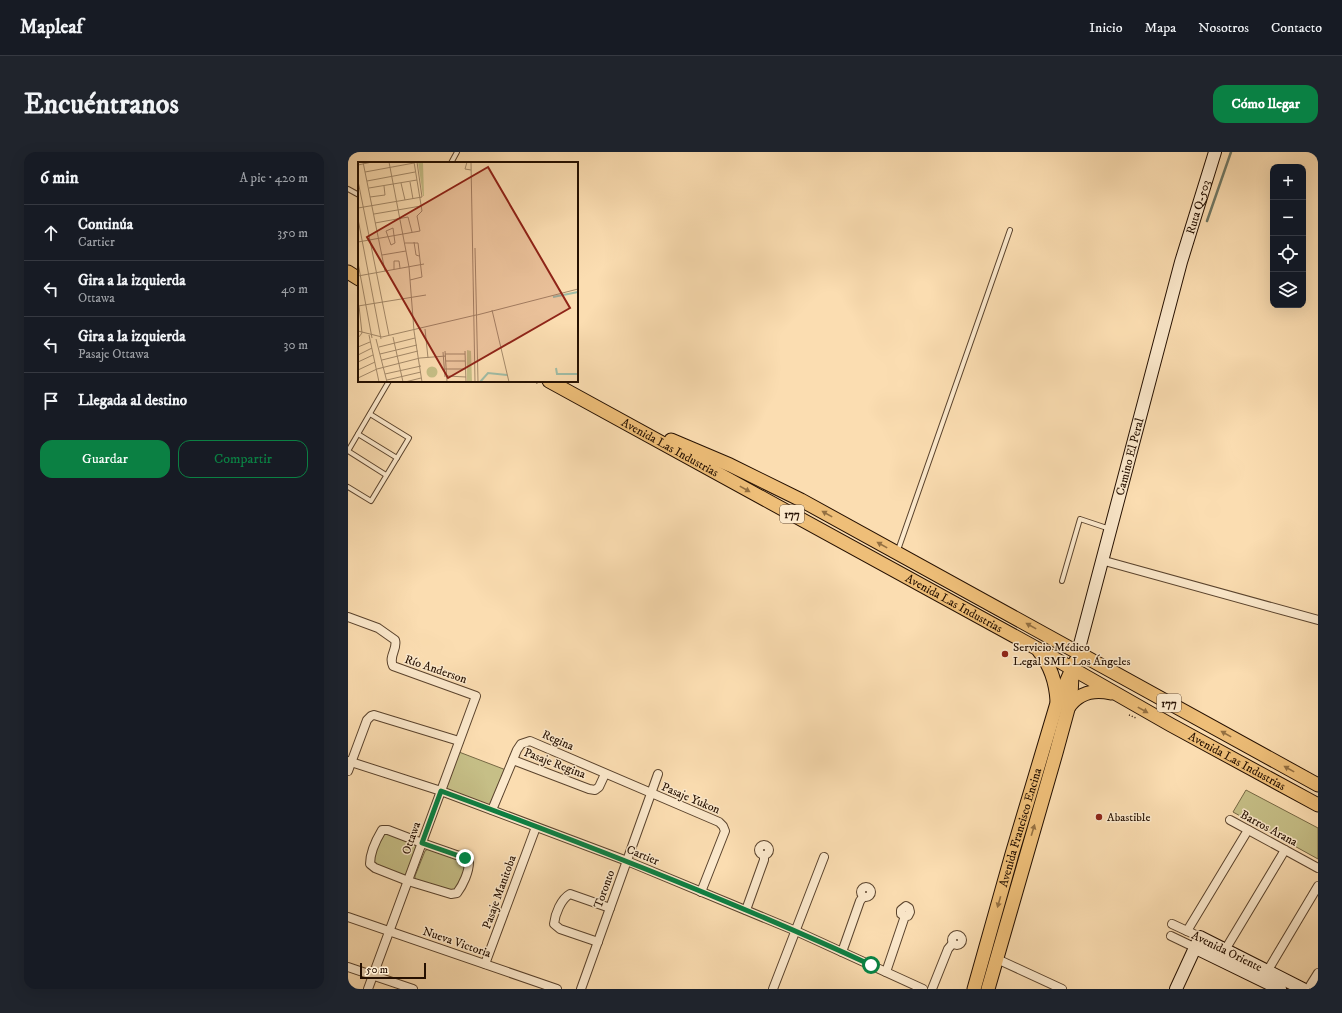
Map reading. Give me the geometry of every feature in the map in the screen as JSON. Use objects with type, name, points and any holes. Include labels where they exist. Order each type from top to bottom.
[{"type":"main road","points":[[348,273],[358,278]]},
{"type":"main road","name":"Avenida Las Industrias","points":[[545,383],[610,414],[708,455],[761,480],[1078,652],[1318,785]]},
{"type":"main road","name":"Avenida Las Industrias","points":[[610,414],[1318,805]]},
{"type":"main road","points":[[1036,648],[1042,655],[1051,671],[1062,706],[1087,693],[1098,691],[1115,694]]},
{"type":"main road","name":"Avenida Francisco Encina","points":[[988,989],[1056,753],[1062,706],[1078,652]]},
{"type":"main road","name":"Avenida Francisco Encina","points":[[974,989],[1043,749],[1062,706]]},
{"type":"main road","points":[[1043,749],[1056,753]]},
{"type":"main road","points":[[1012,854],[1025,858]]},
{"type":"street","name":"Ruta Q-503","points":[[1181,262],[1215,152]]},
{"type":"street","name":"Camino El Peral","points":[[1078,652],[1101,560],[1181,262]]},
{"type":"street","points":[[1101,560],[1318,620]]},
{"type":"street","points":[[348,626],[350,617]]},
{"type":"street","name":"Río Anderson","points":[[350,617],[378,628],[395,640],[396,646],[390,661],[393,666],[476,696]]},
{"type":"street","name":"Ottawa","points":[[368,989],[476,696]]},
{"type":"street","points":[[348,771],[350,761],[367,720],[374,715],[459,741]]},
{"type":"street","name":"Regina","points":[[492,810],[521,744],[530,741],[651,794]]},
{"type":"street","name":"Pasaje Regina","points":[[513,760],[595,790],[605,774]]},
{"type":"street","name":"Cartier","points":[[350,761],[441,791],[627,861],[796,931],[886,972],[917,988]]},
{"type":"street","name":"Toronto","points":[[581,989],[658,774]]},
{"type":"street","name":"Pasaje Yukon","points":[[651,794],[719,822],[723,826],[725,831],[701,892]]},
{"type":"street","name":"Barros Arana","points":[[1230,820],[1318,868]]},
{"type":"street","name":"Pasaje Manitoba","points":[[485,964],[536,827]]},
{"type":"street","points":[[382,830],[388,830],[422,843],[465,858],[469,862],[469,867],[457,893],[451,894],[408,881],[375,868],[370,864],[370,858],[382,830]]},
{"type":"street","points":[[1187,931],[1248,830]]},
{"type":"street","points":[[1225,950],[1286,850]]},
{"type":"street","points":[[746,910],[764,860],[764,855]]},
{"type":"street","points":[[773,989],[824,857]]},
{"type":"street","points":[[1265,976],[1318,886]]},
{"type":"street","points":[[598,942],[560,929],[554,924],[554,920],[563,899],[570,894],[610,908]]},
{"type":"street","points":[[842,952],[860,901],[863,897]]},
{"type":"street","points":[[886,972],[905,916]]},
{"type":"street","name":"Nueva Victoria","points":[[348,918],[557,989]]},
{"type":"street","name":"Avenida Oriente","points":[[1172,924],[1187,931],[1198,942],[1265,976],[1303,989]]},
{"type":"street","name":"Avenida Oriente","points":[[1171,936],[1225,950],[1265,976],[1280,989]]},
{"type":"street","points":[[1176,989],[1198,942]]},
{"type":"street","points":[[932,989],[948,949],[953,943]]},
{"type":"street","points":[[997,959],[1062,989]]},
{"type":"street","points":[[348,967],[413,989]]},
{"type":"street","points":[[1308,989],[1318,973]]},
{"type":"lane","points":[[452,162],[457,152]]},
{"type":"lane","points":[[348,189],[358,194]]},
{"type":"lane","points":[[897,553],[1010,230]]},
{"type":"lane","points":[[386,475],[348,451],[388,382]]},
{"type":"lane","points":[[348,487],[371,501],[409,438],[370,414]]},
{"type":"lane","points":[[358,434],[397,458]]},
{"type":"lane","points":[[1062,581],[1080,519],[1110,529]]},
{"type":"shaded area","points":[[459,752],[506,770],[490,807],[444,791]]},
{"type":"shaded area","points":[[1246,790],[1318,828],[1318,859],[1233,812]]},
{"type":"shaded area","points":[[383,832],[416,843],[417,846],[406,874],[402,876],[376,867],[371,860]]},
{"type":"shaded area","points":[[428,849],[463,859],[467,866],[455,892],[415,879],[425,851]]},
{"type":"waterway","points":[[1207,221],[1231,152]]},
{"type":"place","name":"Servicio Médico Legal SML Los Ángeles","points":[[1005,654]]},
{"type":"place","name":"Abastible","points":[[1099,817]]},
{"type":"route","points":[[465,858],[422,843],[441,791],[627,861],[796,931],[871,965]]}]
